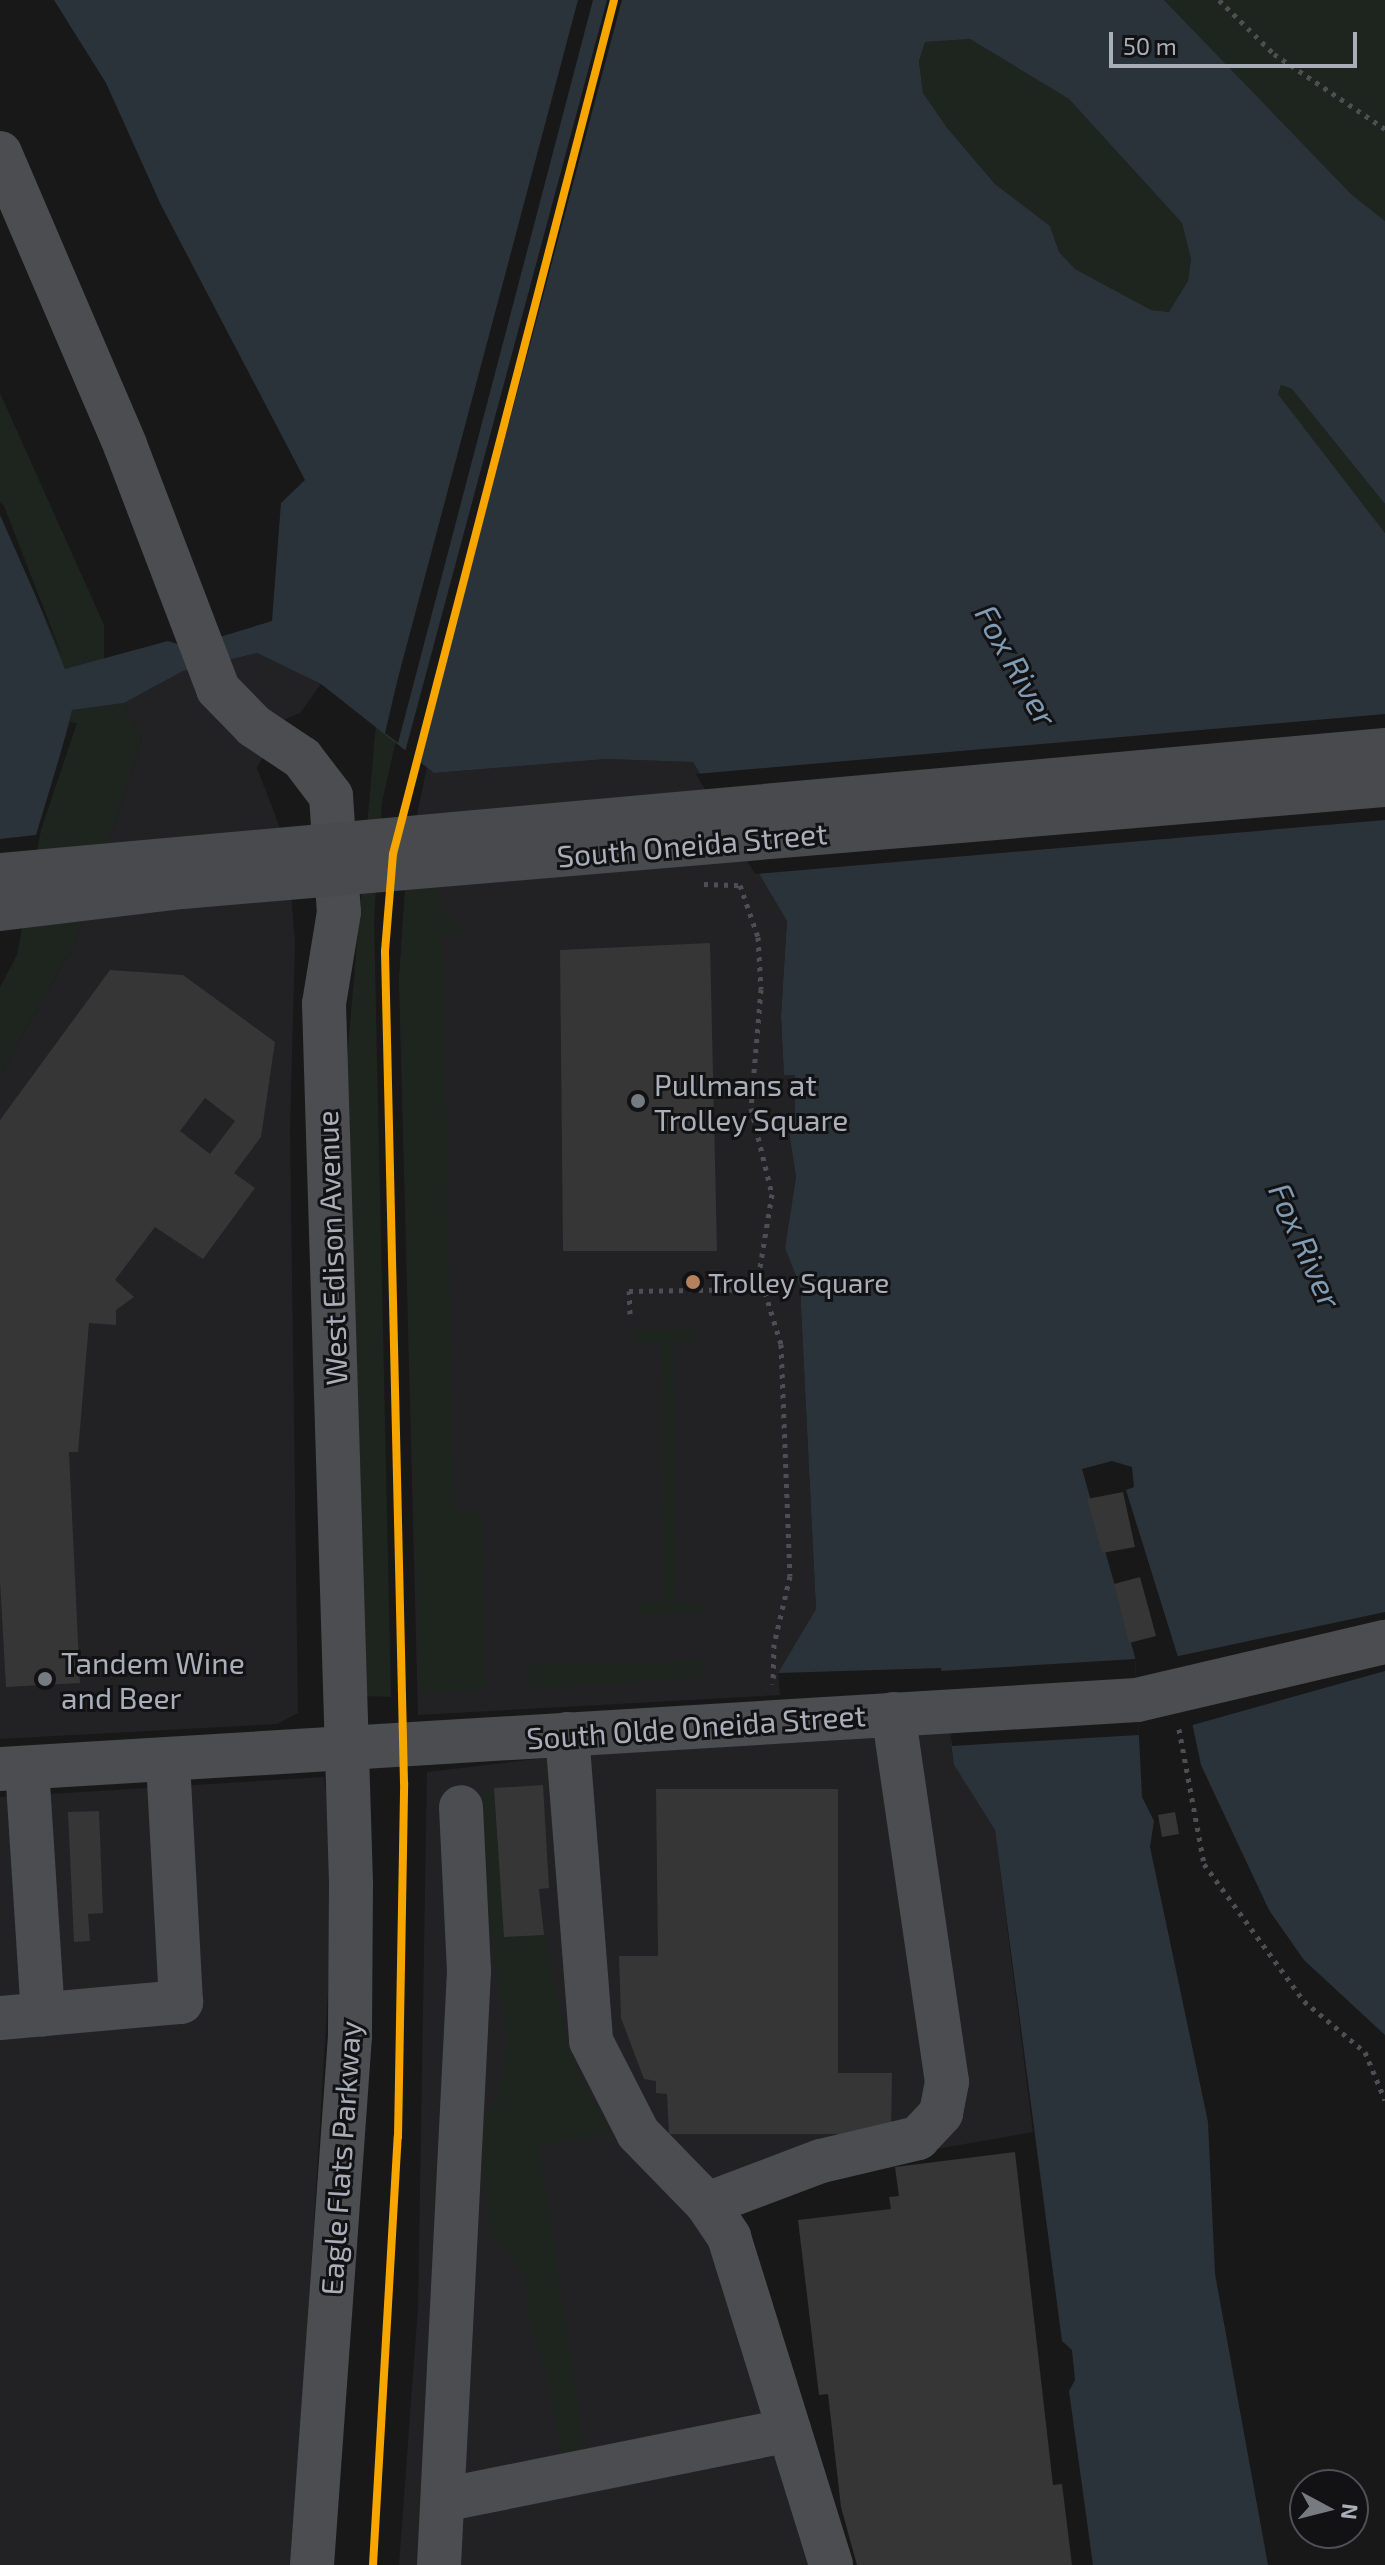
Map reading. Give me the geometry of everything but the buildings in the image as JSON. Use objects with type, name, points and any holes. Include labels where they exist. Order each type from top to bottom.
[{"type":"main road","name":"South Oneida Street","points":[[0,875],[1385,750]]},
{"type":"main road","name":"South Oneida Street","points":[[0,909],[182,887],[1385,785]]},
{"type":"street","name":"West Edison Avenue","points":[[0,153],[218,689],[254,726],[302,758],[331,796],[339,912],[324,1004],[344,1750]]},
{"type":"street","name":"South Olde Oneida Street","points":[[14,1768],[1137,1700],[1180,1709],[1385,1642]]},
{"type":"street","points":[[707,2204],[821,2161],[907,2142],[941,2113],[947,2082],[893,1714]]},
{"type":"street","points":[[567,1734],[591,2041],[638,2133],[707,2204],[738,2258],[831,2565]]},
{"type":"street","name":"Eagle Flats Parkway","points":[[312,2565],[350,2036],[344,1750]]},
{"type":"street","points":[[0,2018],[181,2002],[168,1760]]},
{"type":"street","points":[[14,1768],[43,2014]]},
{"type":"street","points":[[439,2565],[469,1971],[461,1807]]},
{"type":"street","points":[[443,2500],[789,2430]]},
{"type":"path","points":[[1219,0],[1274,54],[1385,129]]},
{"type":"path","points":[[693,884],[740,885],[758,937],[761,989],[751,1108],[772,1194],[762,1240],[762,1289],[781,1344],[790,1576],[773,1657],[774,1721]]},
{"type":"path","points":[[630,1314],[629,1291],[762,1289]]},
{"type":"path","points":[[1180,1709],[1204,1864],[1304,2001],[1365,2052],[1385,2100]]},
{"type":"shaded area","points":[[1164,0],[1385,0],[1385,221],[1351,194]]},
{"type":"shaded area","points":[[970,39],[1069,99],[1182,223],[1191,259],[1188,281],[1169,312],[1151,310],[1075,269],[1059,252],[1050,226],[995,184],[948,129],[923,93],[919,61],[925,42]]},
{"type":"shaded area","points":[[1281,385],[1292,389],[1385,504],[1385,533],[1278,394]]},
{"type":"shaded area","points":[[0,393],[104,625],[104,660],[65,669],[0,506]]},
{"type":"shaded area","points":[[257,653],[321,684],[300,713],[281,721],[257,768],[287,846],[295,942],[290,1130],[298,1713],[277,1724],[0,1739],[0,1075],[74,944],[142,738],[124,703],[183,671]]},
{"type":"shaded area","points":[[124,703],[142,738],[74,944],[0,1075],[0,983],[71,710]]},
{"type":"shaded area","points":[[376,723],[396,740],[382,802],[374,919],[391,1697],[362,1696],[346,1071]]},
{"type":"shaded area","points":[[606,759],[693,762],[787,921],[781,1017],[784,1074],[795,1075],[795,1132],[789,1133],[796,1177],[785,1248],[800,1286],[816,1609],[778,1673],[780,1695],[418,1715],[399,980],[407,862],[427,767],[434,773]]},
{"type":"shaded area","points":[[407,862],[436,874],[441,908],[468,935],[442,936],[454,1510],[481,1512],[482,1517],[485,1689],[420,1693],[399,980]]},
{"type":"shaded area","points":[[694,1329],[699,1341],[673,1344],[675,1601],[705,1607],[699,1613],[640,1614],[635,1603],[664,1602],[661,1345],[637,1343],[629,1337],[637,1330]]},
{"type":"shaded area","points":[[698,1661],[704,1664],[701,1678],[530,1688],[526,1673],[531,1664]]},
{"type":"shaded area","points":[[949,1733],[954,1765],[995,1830],[1033,2132],[719,2187],[708,2232],[814,2565],[399,2565],[418,2307],[427,1772],[612,1750]]},
{"type":"shaded area","points":[[324,1777],[336,1862],[293,2565],[0,2565],[0,1797]]},
{"type":"shaded area","points":[[494,1788],[504,1937],[544,1935],[565,2032],[582,2081],[611,2133],[539,2146],[586,2460],[563,2462],[549,2382],[526,2313],[526,2278],[490,2232],[480,2126],[498,2096],[507,2044],[490,1926],[483,1792]]},
{"type":"water","name":"Fox River","points":[[54,0],[1164,0],[1351,194],[1385,221],[1385,504],[1292,389],[1281,385],[1278,394],[1385,533],[1385,2035],[1304,1960],[1269,1910],[1201,1765],[1178,1657],[1126,1490],[1134,1487],[1132,1467],[1112,1461],[1082,1469],[1135,1657],[1142,1797],[1154,1821],[1150,1847],[1208,2122],[1215,2274],[1268,2565],[1093,2565],[1069,2391],[1075,2380],[1072,2350],[1062,2341],[995,1830],[954,1765],[941,1668],[778,1673],[816,1609],[800,1286],[785,1248],[796,1177],[789,1132],[795,1131],[795,1075],[784,1075],[781,1017],[787,921],[693,762],[606,759],[434,773],[321,684],[257,653],[183,671],[124,703],[72,710],[0,983],[0,506],[65,669],[168,641],[187,647],[272,621],[281,503],[305,480],[161,205],[106,83]],"holes":[[[970,39],[1069,99],[1182,223],[1191,259],[1188,281],[1169,312],[1151,310],[1075,269],[1059,252],[1050,226],[995,184],[948,129],[923,93],[919,61],[925,42]]]},
{"type":"pier","points":[[578,0],[593,0],[398,743],[385,733],[398,678]]},
{"type":"pier","points":[[607,0],[622,0],[418,764],[405,752]]},
{"type":"pier","points":[[0,502],[4,506],[63,658],[0,515]]},
{"type":"pier","points":[[1385,714],[1385,820],[755,874],[696,774]]},
{"type":"pier","points":[[70,722],[77,723],[41,830],[17,955],[0,987],[0,839],[36,835]]},
{"type":"pier","points":[[1385,1612],[1385,1671],[1189,1726],[1174,1657]]},
{"type":"pier","points":[[1135,1659],[1139,1735],[952,1746],[941,1671]]},
{"type":"transit line","points":[[373,2565],[398,2137],[404,1783],[385,951],[393,854],[614,0]]},
{"type":"place","name":"Pullmans at Trolley Square","points":[[638,1101]]},
{"type":"place","name":"Trolley Square","points":[[693,1282]]},
{"type":"place","name":"Tandem Wine and Beer","points":[[45,1679]]}]
